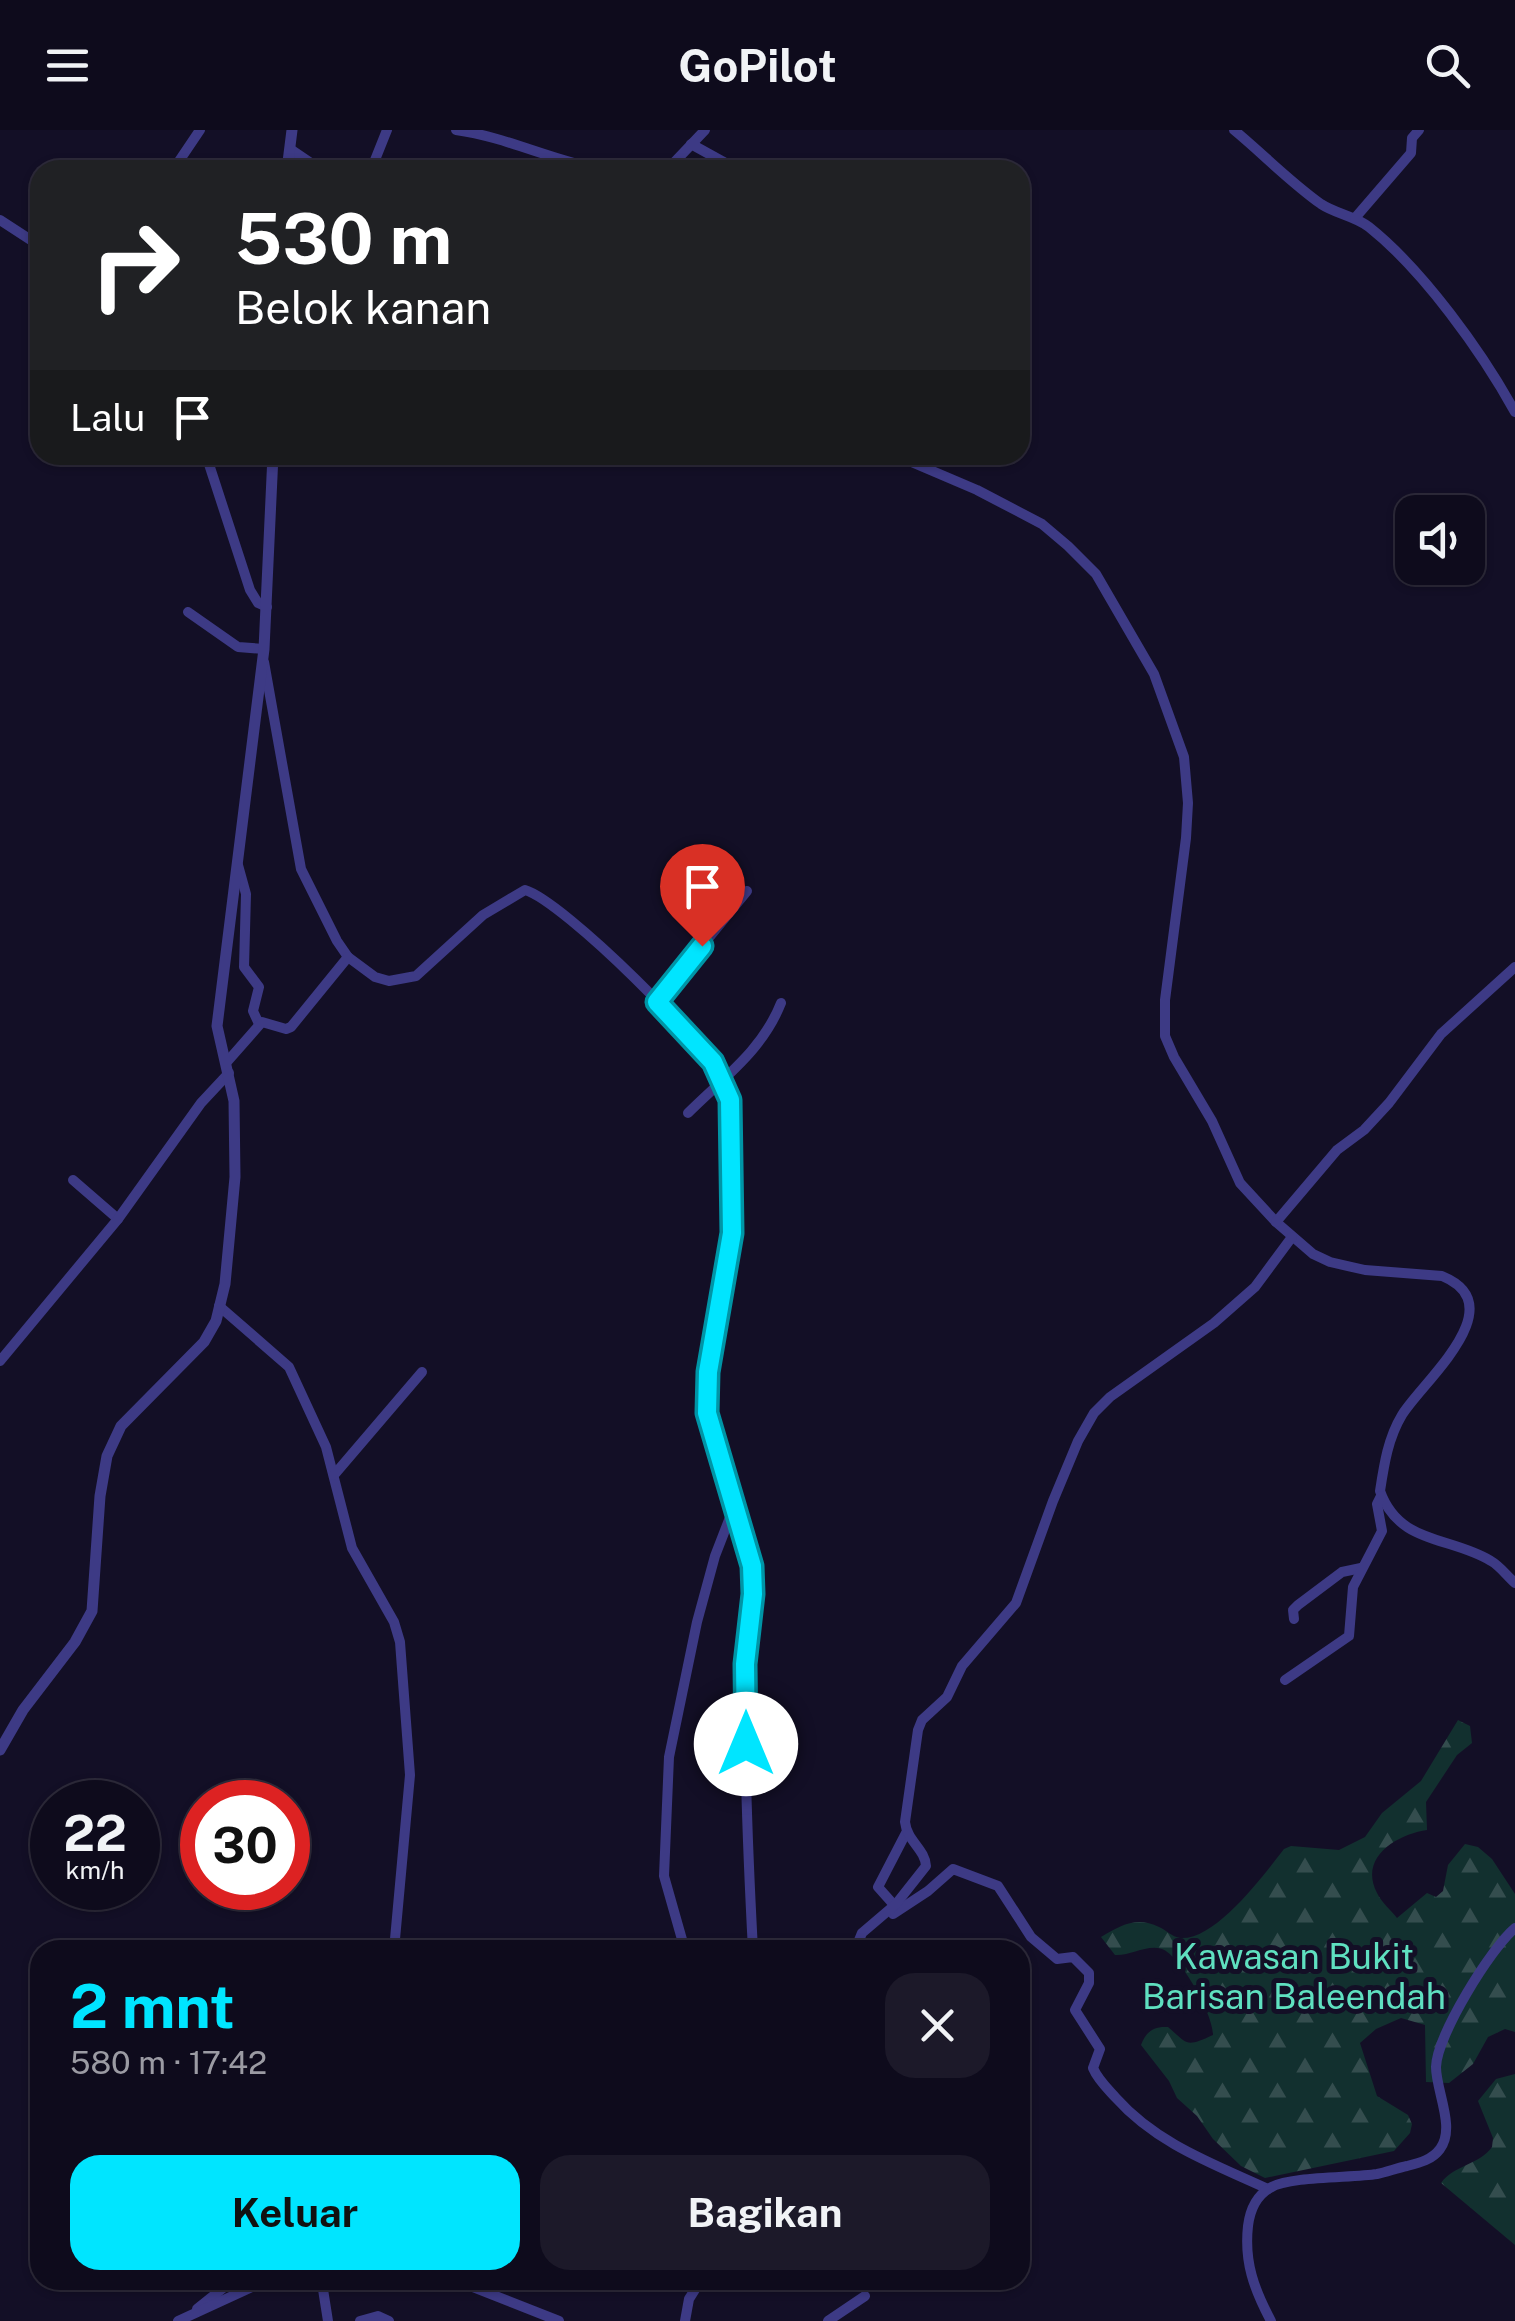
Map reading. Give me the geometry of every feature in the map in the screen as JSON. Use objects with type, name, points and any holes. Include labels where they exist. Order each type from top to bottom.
[{"type":"street","points":[[180,160],[200,130]]},
{"type":"street","points":[[288,160],[292,130]]},
{"type":"street","points":[[374,160],[388,130]]},
{"type":"street","points":[[456,130],[494,133],[563,160]]},
{"type":"street","points":[[676,160],[705,130]]},
{"type":"street","points":[[1234,130],[1322,204],[1354,218],[1384,240],[1445,307],[1515,412]]},
{"type":"street","points":[[1354,218],[1411,153],[1412,138],[1419,130]]},
{"type":"street","points":[[691,144],[720,160]]},
{"type":"street","points":[[290,149],[306,160]]},
{"type":"street","points":[[0,220],[30,240]]},
{"type":"street","points":[[209,465],[250,590],[255,600],[267,607]]},
{"type":"street","points":[[0,1750],[92,1611],[96,1594],[97,1518],[113,1438],[144,1401],[197,1350],[210,1333],[219,1306],[230,1248],[235,1177],[234,1101],[217,1026],[264,653],[273,465]]},
{"type":"street","points":[[918,465],[1042,524],[1068,546],[1096,574],[1154,674],[1184,757],[1188,803],[1164,1000],[1165,1036],[1212,1121],[1240,1183],[1313,1254],[1366,1270],[1442,1276],[1455,1282],[1470,1310],[1469,1326],[1455,1350],[1404,1412],[1393,1432],[1377,1504],[1382,1532],[1353,1588],[1350,1636],[1285,1680]]},
{"type":"street","points":[[188,612],[238,647],[264,653]]},
{"type":"street","points":[[264,653],[302,869],[348,957],[375,977],[390,982],[416,976],[483,915],[524,890],[544,898],[657,1002],[723,1078],[732,1119],[732,1233],[708,1372],[707,1413],[749,1555],[753,1594],[745,1664],[745,1795],[753,1940]]},
{"type":"street","points":[[238,864],[246,894],[244,968],[259,987],[254,1012],[259,1024]]},
{"type":"street","points":[[657,1002],[747,891]]},
{"type":"street","points":[[0,1361],[118,1219],[259,1024],[265,1021],[283,1029],[291,1027],[348,957]]},
{"type":"street","points":[[1276,1222],[1336,1150],[1364,1130],[1389,1103],[1440,1034],[1515,967]]},
{"type":"street","points":[[688,1113],[749,1058],[772,1027],[781,1002]]},
{"type":"street","points":[[73,1180],[118,1219]]},
{"type":"street","points":[[894,1905],[878,1887],[906,1834],[922,1720],[948,1697],[962,1666],[1016,1603],[1052,1501],[1094,1413],[1255,1287],[1292,1236]]},
{"type":"street","points":[[219,1306],[289,1367],[326,1447],[352,1548],[394,1622],[400,1642],[410,1775],[395,1940]]},
{"type":"street","points":[[334,1474],[422,1372]]},
{"type":"street","points":[[1381,1495],[1396,1520],[1490,1560],[1515,1583]]},
{"type":"street","points":[[683,1940],[664,1876],[668,1757],[697,1622],[734,1506]]},
{"type":"street","points":[[1294,1619],[1292,1613],[1298,1604],[1342,1572],[1361,1568]]},
{"type":"street","points":[[860,1940],[926,1866],[924,1856],[906,1834]]},
{"type":"street","points":[[864,1940],[953,1869],[996,1885],[1034,1940],[1056,1958],[1074,1957],[1089,1972],[1090,1983],[1075,2010],[1100,2049],[1093,2068],[1100,2080],[1149,2130],[1268,2189]]},
{"type":"street","points":[[1271,2321],[1251,2281],[1247,2252],[1254,2204],[1276,2184],[1377,2174],[1428,2160],[1440,2150],[1445,2126],[1436,2070],[1442,2040],[1483,1969],[1515,1928]]},
{"type":"street","points":[[197,2315],[198,2307],[220,2290]]},
{"type":"street","points":[[178,2321],[197,2315],[241,2290]]},
{"type":"street","points":[[323,2290],[328,2320]]},
{"type":"street","points":[[480,2290],[559,2321]]},
{"type":"street","points":[[685,2321],[688,2299],[694,2290]]},
{"type":"street","points":[[828,2321],[866,2296]]},
{"type":"street","points":[[360,2321],[378,2316],[388,2321]]},
{"type":"green space","name":"Kawasan Bukit Barisan Baleendah","points":[[1458,1720],[1470,1726],[1472,1743],[1457,1755],[1426,1802],[1427,1830],[1404,1836],[1384,1850],[1377,1858],[1373,1880],[1379,1896],[1397,1918],[1427,1893],[1436,1897],[1443,1891],[1448,1865],[1465,1844],[1478,1847],[1492,1859],[1515,1894],[1515,2032],[1505,2029],[1488,2037],[1473,2064],[1449,2083],[1426,2082],[1425,2025],[1401,2018],[1376,2029],[1360,2043],[1377,2096],[1408,2115],[1410,2133],[1394,2151],[1265,2178],[1241,2166],[1213,2139],[1197,2116],[1177,2098],[1141,2045],[1148,2033],[1158,2028],[1168,2027],[1188,2042],[1213,2035],[1208,2015],[1187,1974],[1162,1949],[1115,1955],[1101,1937],[1136,1922],[1162,1928],[1180,1938],[1194,1936],[1237,1905],[1284,1849],[1291,1846],[1339,1850],[1365,1837],[1382,1813],[1421,1781]]},
{"type":"green space","name":"Kawasan Bukit Barisan Baleendah","points":[[1515,2074],[1515,2245],[1441,2183],[1492,2147],[1493,2138],[1478,2101],[1496,2079]]},
{"type":"route","points":[[702,946],[657,1002],[713,1062],[730,1100],[732,1233],[708,1372],[707,1413],[752,1566],[745,1664],[746,1744]]}]
